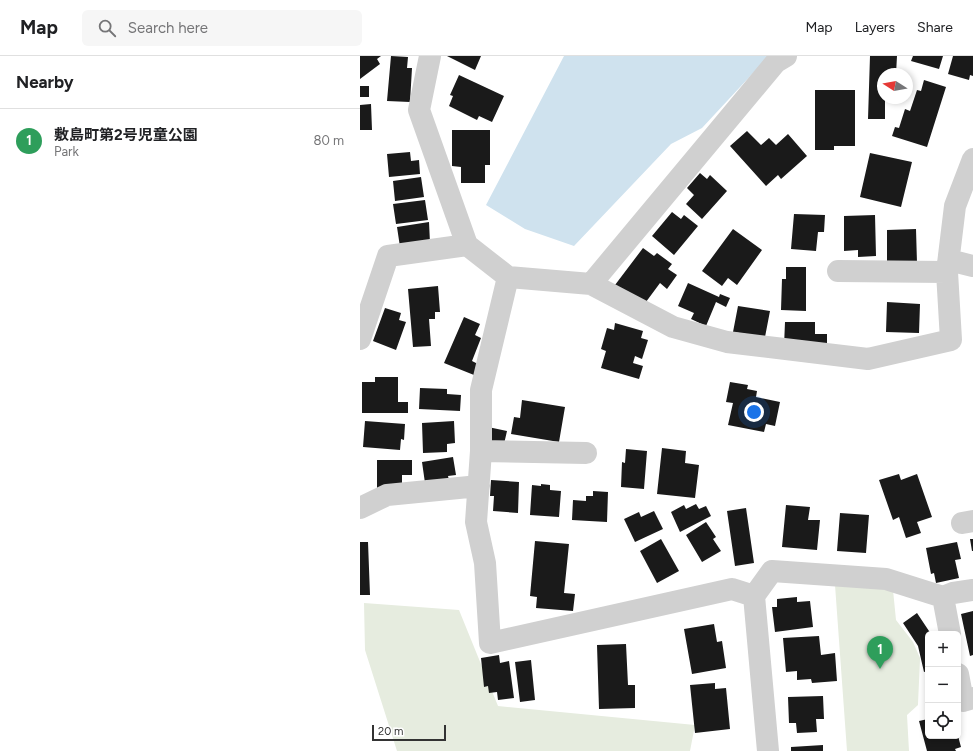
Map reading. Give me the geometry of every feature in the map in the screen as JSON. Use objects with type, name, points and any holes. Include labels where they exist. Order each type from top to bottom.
[{"type":"street","points":[[430,56],[419,110],[467,245],[508,277],[591,284],[673,327],[727,342],[868,359],[951,340],[948,266],[955,206],[973,159]]},
{"type":"street","points":[[591,284],[776,62],[786,56]]},
{"type":"street","points":[[360,339],[388,256],[467,245]]},
{"type":"street","points":[[838,271],[973,266]]},
{"type":"street","points":[[508,277],[481,390],[481,451],[476,522],[485,563],[490,644],[732,589],[754,596]]},
{"type":"street","points":[[481,451],[586,453]]},
{"type":"street","points":[[360,508],[387,495],[479,486]]},
{"type":"street","points":[[768,751],[754,596],[772,571],[886,579],[943,597],[953,593],[973,590]]},
{"type":"street","points":[[943,597],[949,631]]},
{"type":"street","points":[[961,690],[963,701],[973,698]]},
{"type":"shaded area","points":[[835,585],[893,590],[896,620],[913,642],[920,658],[918,705],[907,715],[909,751],[847,751]]},
{"type":"shaded area","points":[[364,603],[459,610],[498,706],[695,725],[690,751],[397,751],[365,650]]},
{"type":"water","points":[[564,56],[769,56],[702,128],[671,144],[574,246],[525,229],[486,205]]},
{"type":"building","points":[[360,56],[381,56],[377,59],[380,64],[360,79]]},
{"type":"building","points":[[391,56],[408,57],[407,68],[412,68],[410,102],[387,101]]},
{"type":"building","points":[[447,56],[481,56],[475,70]]},
{"type":"building","points":[[870,56],[897,56],[896,68],[877,68],[877,104],[885,104],[885,119],[868,119]]},
{"type":"building","points":[[913,56],[943,56],[939,69],[911,61]]},
{"type":"building","points":[[953,56],[973,56],[973,76],[970,75],[969,80],[948,74]]},
{"type":"building","points":[[459,75],[504,96],[492,122],[479,116],[477,120],[449,106],[453,96],[450,95]]},
{"type":"building","points":[[924,80],[946,87],[927,147],[892,136],[895,127],[899,128],[905,109],[910,111],[917,90],[921,91]]},
{"type":"building","points":[[360,86],[369,86],[369,97],[360,97]]},
{"type":"building","points":[[815,90],[855,90],[855,146],[834,146],[834,150],[815,150]]},
{"type":"building","points":[[371,104],[372,130],[360,130],[360,105]]},
{"type":"building","points":[[452,130],[490,130],[490,165],[485,165],[485,183],[461,183],[461,167],[452,166]]},
{"type":"building","points":[[747,131],[761,145],[769,138],[776,145],[788,134],[807,156],[781,179],[778,175],[766,186],[730,146]]},
{"type":"building","points":[[410,152],[411,161],[419,160],[420,174],[389,177],[387,154]]},
{"type":"building","points":[[870,153],[912,162],[901,207],[860,197]]},
{"type":"building","points":[[700,173],[707,179],[710,175],[727,191],[702,219],[686,204],[694,195],[687,188]]},
{"type":"building","points":[[421,177],[424,197],[395,201],[393,181]]},
{"type":"building","points":[[425,200],[428,220],[396,224],[393,204]]},
{"type":"building","points":[[672,212],[681,219],[684,215],[698,226],[674,255],[652,236]]},
{"type":"building","points":[[794,214],[825,215],[824,232],[818,232],[816,251],[791,249]]},
{"type":"building","points":[[875,215],[876,256],[858,257],[858,250],[844,251],[844,216]]},
{"type":"building","points":[[429,222],[430,243],[400,247],[397,227]]},
{"type":"building","points":[[733,229],[762,250],[737,285],[728,278],[722,286],[702,271]]},
{"type":"building","points":[[916,229],[917,263],[887,263],[887,230]]},
{"type":"building","points":[[643,248],[654,256],[657,253],[672,264],[668,269],[677,275],[667,289],[660,283],[643,306],[615,285]]},
{"type":"building","points":[[786,267],[806,267],[806,311],[781,310],[782,279],[786,279]]},
{"type":"building","points":[[688,283],[719,297],[720,294],[730,298],[726,307],[716,302],[706,326],[691,319],[694,313],[678,306]]},
{"type":"building","points":[[438,286],[440,312],[435,312],[435,319],[429,319],[431,346],[413,347],[408,289]]},
{"type":"building","points":[[887,302],[920,304],[919,333],[886,332]]},
{"type":"building","points":[[738,306],[770,311],[765,337],[733,332]]},
{"type":"building","points":[[385,308],[401,313],[399,320],[406,322],[396,350],[373,341]]},
{"type":"building","points":[[464,317],[480,324],[475,335],[481,338],[472,361],[478,364],[474,375],[444,363]]},
{"type":"building","points":[[785,322],[815,322],[815,334],[827,334],[827,347],[784,346]]},
{"type":"building","points":[[615,323],[643,331],[641,338],[648,340],[642,359],[635,356],[633,363],[643,366],[639,379],[601,368],[606,351],[601,349],[607,328],[614,330]]},
{"type":"building","points":[[375,377],[398,377],[398,402],[408,402],[408,413],[362,413],[362,382],[375,382]]},
{"type":"building","points":[[730,382],[748,385],[747,389],[757,391],[756,397],[780,402],[775,426],[766,424],[764,432],[728,425],[733,403],[726,402]]},
{"type":"building","points":[[420,388],[447,389],[447,394],[461,395],[460,411],[419,409]]},
{"type":"building","points":[[522,400],[565,407],[559,442],[511,434],[514,417],[520,418]]},
{"type":"building","points":[[365,421],[405,424],[404,440],[401,439],[400,450],[363,447]]},
{"type":"building","points":[[454,421],[455,443],[447,444],[447,452],[423,453],[422,423]]},
{"type":"building","points":[[488,427],[507,431],[504,444],[485,440]]},
{"type":"building","points":[[662,448],[686,451],[685,463],[699,465],[695,498],[657,494]]},
{"type":"building","points":[[626,449],[647,451],[644,489],[621,487],[622,462],[625,463]]},
{"type":"building","points":[[453,457],[456,475],[448,476],[449,480],[425,483],[422,462]]},
{"type":"building","points":[[377,460],[412,460],[412,475],[402,475],[402,484],[377,490]]},
{"type":"building","points":[[899,474],[901,480],[917,474],[932,517],[917,522],[921,533],[906,538],[899,517],[893,520],[879,480]]},
{"type":"building","points":[[491,480],[519,482],[518,513],[493,511],[494,496],[490,496]]},
{"type":"building","points":[[541,484],[550,485],[550,490],[561,491],[559,517],[530,515],[532,485],[541,486]]},
{"type":"building","points":[[593,491],[608,492],[607,522],[572,520],[573,500],[586,501],[586,496],[593,496]]},
{"type":"building","points":[[696,504],[699,509],[706,506],[711,516],[680,532],[671,512],[684,505],[686,509]]},
{"type":"building","points":[[786,505],[810,507],[808,520],[820,520],[817,550],[782,547]]},
{"type":"building","points":[[746,508],[754,563],[735,566],[727,511]]},
{"type":"building","points":[[654,511],[663,529],[635,542],[624,519],[639,512],[641,517]]},
{"type":"building","points":[[840,513],[869,515],[866,553],[837,551]]},
{"type":"building","points":[[706,522],[716,537],[713,539],[721,551],[702,562],[686,535]]},
{"type":"building","points":[[661,539],[679,571],[657,583],[640,551]]},
{"type":"building","points":[[970,539],[973,539],[973,551],[972,551]]},
{"type":"building","points":[[535,541],[569,544],[564,593],[575,594],[573,611],[536,608],[537,597],[530,596]]},
{"type":"building","points":[[360,542],[368,542],[370,595],[360,595]]},
{"type":"building","points":[[957,542],[961,559],[955,560],[959,578],[936,583],[934,573],[931,574],[926,548]]},
{"type":"building","points":[[797,597],[797,602],[810,601],[813,627],[775,632],[772,607],[777,607],[777,599]]},
{"type":"building","points":[[973,611],[973,655],[970,656],[961,614]]},
{"type":"building","points":[[917,613],[929,631],[925,631],[925,672],[918,646],[903,623]]},
{"type":"building","points":[[714,624],[717,642],[722,641],[726,668],[692,674],[684,629]]},
{"type":"building","points":[[819,636],[821,655],[835,653],[837,681],[812,683],[811,679],[797,680],[797,671],[786,672],[783,638]]},
{"type":"building","points":[[626,644],[628,685],[635,685],[635,708],[599,709],[597,645]]},
{"type":"building","points":[[499,655],[500,663],[509,661],[514,698],[498,700],[497,692],[489,693],[488,686],[484,687],[481,658]]},
{"type":"building","points":[[531,660],[535,700],[520,702],[515,662]]},
{"type":"building","points":[[715,683],[715,689],[726,688],[730,729],[695,733],[690,685]]},
{"type":"building","points":[[823,696],[824,719],[816,719],[817,732],[797,733],[796,723],[789,723],[788,697]]},
{"type":"building","points":[[925,720],[925,739],[959,739],[961,747],[955,749],[956,751],[927,751],[919,721]]},
{"type":"building","points":[[823,745],[823,751],[791,751],[791,747]]},
{"type":"place","name":"敷島町第2号児童公園","points":[[880,669]]}]
